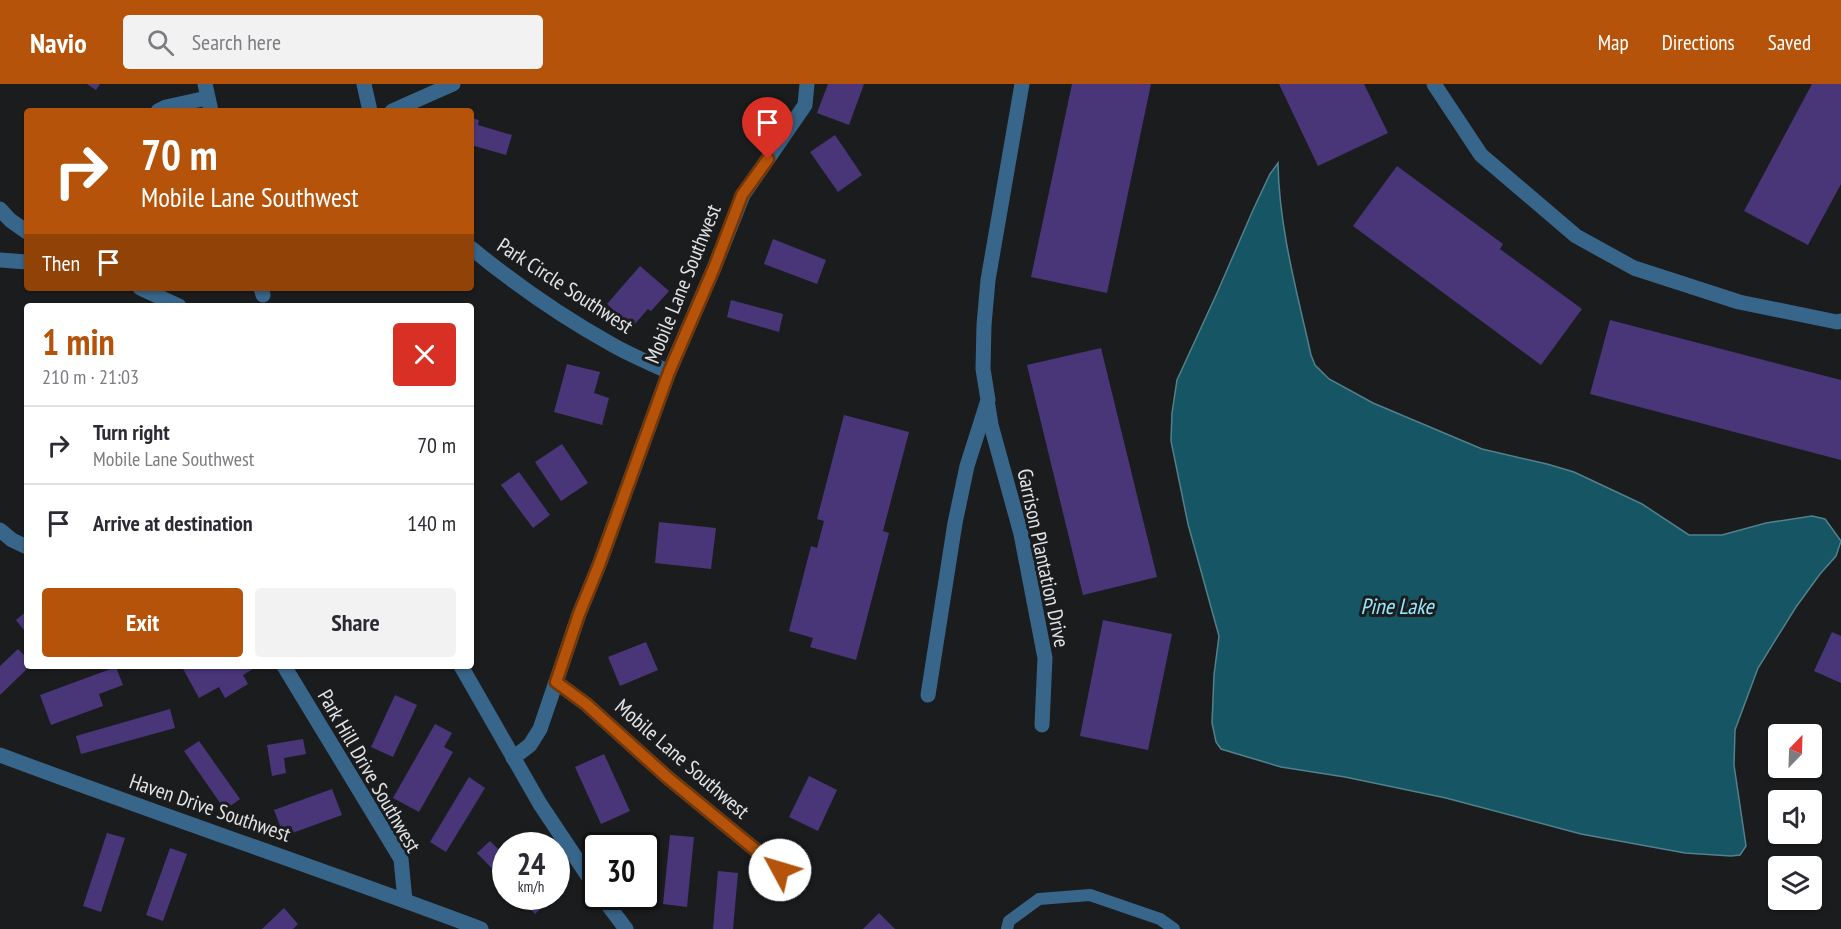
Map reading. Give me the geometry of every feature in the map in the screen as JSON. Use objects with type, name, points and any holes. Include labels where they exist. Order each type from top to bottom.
[{"type":"street","points":[[364,84],[369,108]]},
{"type":"street","points":[[399,108],[453,84]]},
{"type":"street","name":"Mobile Lane Southwest","points":[[513,758],[530,745],[540,729],[579,614],[669,372],[714,268],[742,195],[805,105],[807,84]]},
{"type":"street","name":"Garrison Plantation Drive","points":[[1022,84],[988,280],[983,369],[991,425],[1021,534],[1045,658],[1042,725]]},
{"type":"street","points":[[1434,84],[1481,155],[1576,236],[1634,268],[1739,302],[1841,321]]},
{"type":"street","points":[[164,108],[208,98]]},
{"type":"street","points":[[0,209],[24,230]]},
{"type":"street","name":"Park Circle Southwest","points":[[474,250],[501,273],[558,312],[612,345],[669,372]]},
{"type":"street","points":[[0,260],[24,262]]},
{"type":"street","points":[[146,291],[172,303]]},
{"type":"street","name":"Garrison Plantation Drive","points":[[928,695],[955,523],[967,466],[988,400]]},
{"type":"street","points":[[0,530],[24,546]]},
{"type":"street","name":"Park Hill Drive Southwest","points":[[286,669],[401,859],[405,900]]},
{"type":"street","points":[[464,669],[540,804],[582,867]]},
{"type":"street","name":"Mobile Lane Southwest","points":[[556,682],[586,704],[667,777],[780,870]]},
{"type":"street","name":"Haven Drive Southwest","points":[[0,755],[481,929]]},
{"type":"street","points":[[612,910],[626,929]]},
{"type":"lane","points":[[1007,929],[1009,921],[1039,899],[1090,895],[1160,919],[1174,929]]},
{"type":"water","name":"Pine Lake","points":[[1278,163],[1285,236],[1311,355],[1315,365],[1329,379],[1373,403],[1482,449],[1574,472],[1642,504],[1689,535],[1722,535],[1766,523],[1812,516],[1825,519],[1841,541],[1836,556],[1796,607],[1758,668],[1735,730],[1734,765],[1746,846],[1740,855],[1685,853],[1581,834],[1446,798],[1345,777],[1281,767],[1221,749],[1216,742],[1212,723],[1214,675],[1219,636],[1188,524],[1171,441],[1172,413],[1177,380],[1253,210],[1270,174]]},
{"type":"building","points":[[87,84],[100,84],[96,90]]},
{"type":"building","points":[[828,84],[864,84],[849,125],[817,113]]},
{"type":"building","points":[[1072,84],[1151,84],[1107,293],[1031,277]]},
{"type":"building","points":[[1279,84],[1364,84],[1388,133],[1318,166]]},
{"type":"building","points":[[1812,84],[1841,84],[1841,184],[1808,245],[1744,211]]},
{"type":"building","points":[[474,119],[479,120],[478,125],[512,135],[506,155],[474,146]]},
{"type":"building","points":[[835,135],[862,175],[838,192],[810,152]]},
{"type":"building","points":[[1397,166],[1503,244],[1500,249],[1582,309],[1541,365],[1353,226]]},
{"type":"building","points":[[773,239],[826,260],[817,284],[764,264]]},
{"type":"building","points":[[640,266],[669,291],[632,327],[607,304]]},
{"type":"building","points":[[731,300],[783,314],[779,332],[727,317]]},
{"type":"building","points":[[1610,320],[1841,380],[1841,460],[1590,394]]},
{"type":"building","points":[[1101,348],[1157,577],[1083,595],[1027,365]]},
{"type":"building","points":[[567,364],[600,372],[594,393],[609,398],[602,425],[554,412]]},
{"type":"building","points":[[844,415],[909,432],[883,531],[889,533],[856,660],[810,647],[813,638],[789,631],[811,546],[817,548],[824,521],[817,519]]},
{"type":"building","points":[[562,444],[588,483],[561,501],[535,462]]},
{"type":"building","points":[[519,472],[550,515],[533,528],[501,485]]},
{"type":"building","points":[[659,522],[716,528],[711,569],[655,563]]},
{"type":"building","points":[[24,613],[24,630],[16,620]]},
{"type":"building","points":[[1103,620],[1172,634],[1148,750],[1080,736]]},
{"type":"building","points":[[1832,632],[1841,636],[1841,683],[1814,671]]},
{"type":"building","points":[[646,642],[658,670],[620,686],[608,657]]},
{"type":"building","points":[[18,649],[24,655],[24,669],[27,669],[0,695],[0,666]]},
{"type":"building","points":[[111,669],[117,669],[123,685],[99,694],[103,706],[51,725],[40,695]]},
{"type":"building","points":[[183,669],[253,669],[243,675],[248,684],[225,698],[219,687],[199,698]]},
{"type":"building","points":[[395,695],[417,705],[393,757],[371,747]]},
{"type":"building","points":[[170,709],[175,728],[81,754],[76,736]]},
{"type":"building","points":[[435,724],[452,733],[444,747],[453,752],[419,812],[393,798]]},
{"type":"building","points":[[303,739],[306,754],[284,758],[286,773],[272,776],[267,745]]},
{"type":"building","points":[[199,741],[240,799],[225,810],[184,751]]},
{"type":"building","points":[[604,754],[630,811],[601,824],[575,767]]},
{"type":"building","points":[[809,776],[837,790],[818,831],[789,817]]},
{"type":"building","points":[[469,777],[485,788],[446,852],[430,842]]},
{"type":"building","points":[[332,789],[342,815],[284,836],[274,810]]},
{"type":"building","points":[[107,833],[125,838],[101,912],[83,906]]},
{"type":"building","points":[[670,835],[694,837],[687,907],[663,904]]},
{"type":"building","points":[[490,841],[492,843],[492,869],[477,853]]},
{"type":"building","points":[[170,848],[187,854],[163,921],[146,915]]},
{"type":"building","points":[[718,871],[738,873],[733,929],[713,929]]},
{"type":"building","points":[[284,908],[298,924],[293,929],[262,929]]},
{"type":"building","points":[[879,913],[895,929],[863,929]]},
{"type":"route","points":[[768,159],[742,195],[714,268],[669,372],[556,682],[617,730],[667,777],[780,870]]}]
